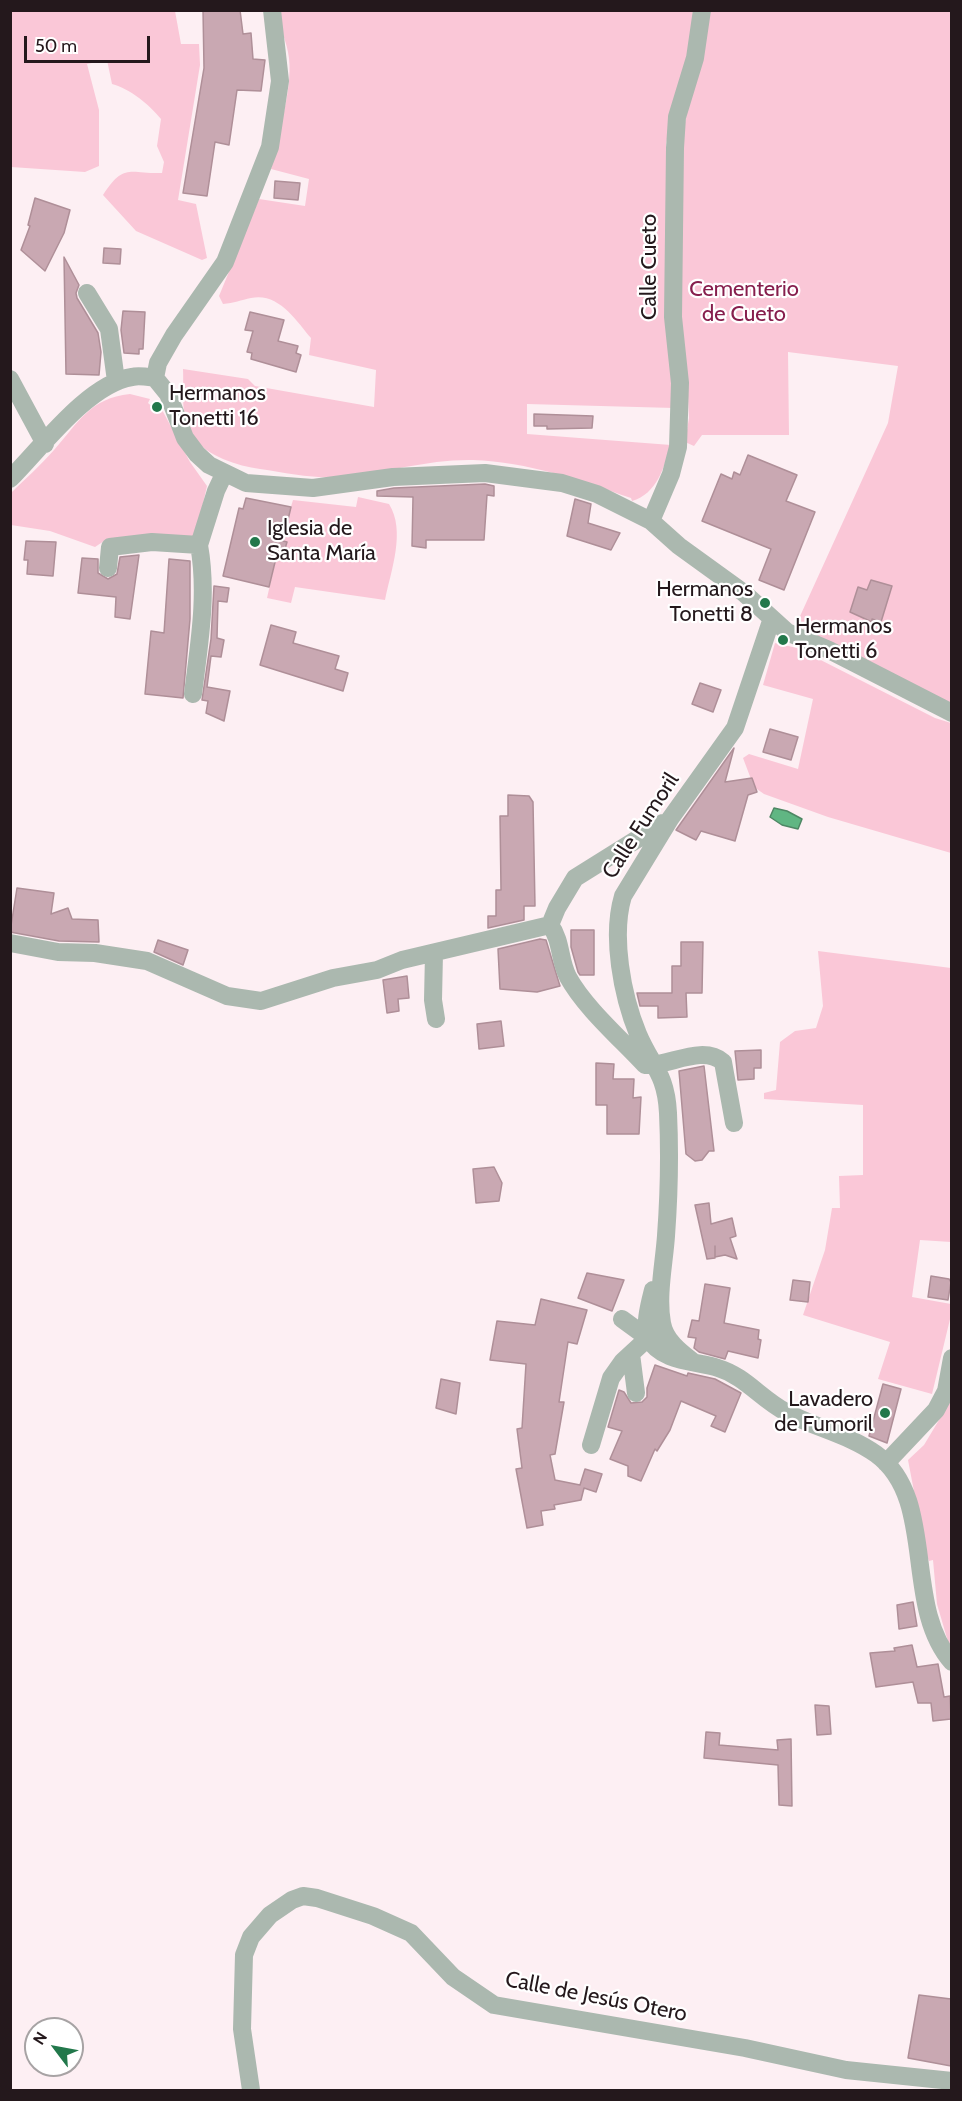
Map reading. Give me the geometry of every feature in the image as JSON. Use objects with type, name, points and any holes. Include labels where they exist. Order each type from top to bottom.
[{"type":"street","points":[[155,378],[158,363],[174,335],[225,262],[270,147],[280,81],[272,10]]},
{"type":"street","name":"Calle Cueto","points":[[651,521],[671,474],[678,447],[680,383],[673,317],[675,148],[677,117],[695,58],[702,10]]},
{"type":"street","points":[[87,292],[109,329],[116,381]]},
{"type":"street","points":[[10,479],[45,444],[74,410],[94,393],[116,381],[134,376],[155,378],[168,394],[185,438],[209,465],[246,483],[313,488],[428,474],[485,473],[524,476],[561,483],[597,494],[651,521],[679,546],[744,593],[771,621],[787,632],[829,650],[951,713]]},
{"type":"street","points":[[10,379],[45,444]]},
{"type":"street","points":[[193,694],[204,612],[204,573],[200,545],[224,474]]},
{"type":"street","points":[[108,568],[110,547],[152,542],[200,545]]},
{"type":"street","name":"Calle Fumoril","points":[[692,1361],[677,1350],[662,1323],[661,1303],[669,1180],[667,1105],[663,1079],[639,1035],[624,994],[619,910],[623,896],[670,819],[735,728],[771,621]]},
{"type":"street","points":[[550,925],[557,908],[575,879],[670,819]]},
{"type":"street","points":[[10,943],[58,952],[95,953],[147,961],[227,996],[261,1001],[291,990],[550,925]]},
{"type":"street","points":[[550,925],[558,939],[563,964],[574,986],[645,1065],[657,1066],[695,1056],[718,1058],[726,1069],[734,1123]]},
{"type":"street","points":[[434,953],[433,1000],[436,1019]]},
{"type":"street","name":"Calle Fumoril","points":[[648,1338],[652,1293],[666,1236]]},
{"type":"street","points":[[622,1319],[648,1338],[661,1353],[729,1371],[785,1412],[840,1434],[886,1463],[899,1477],[907,1495],[921,1586],[942,1650],[951,1662]]},
{"type":"street","points":[[591,1445],[611,1378],[648,1338]]},
{"type":"street","points":[[631,1354],[636,1393]]},
{"type":"street","points":[[886,1463],[936,1410],[949,1390],[951,1358]]},
{"type":"street","name":"Calle de Jesús Otero","points":[[251,2091],[242,2029],[244,1955],[251,1937],[270,1915],[292,1900],[303,1896],[317,1898],[373,1916],[411,1933],[453,1977],[494,2005],[745,2048],[846,2070],[951,2081]]},
{"type":"green space","points":[[11,10],[175,11],[181,44],[199,44],[200,65],[178,200],[196,204],[207,258],[202,260],[136,231],[103,195],[122,174],[128,172],[162,173],[164,162],[157,146],[161,119],[139,98],[126,89],[112,84],[107,60],[87,64],[99,110],[99,166],[85,172],[11,167]]},
{"type":"green space","points":[[278,11],[693,11],[690,46],[666,143],[674,408],[527,404],[527,434],[671,445],[658,479],[648,492],[632,501],[631,498],[553,473],[514,464],[473,460],[424,464],[342,477],[301,475],[233,463],[205,449],[192,436],[184,412],[183,369],[248,379],[255,386],[374,407],[376,370],[309,355],[311,338],[286,309],[270,299],[251,298],[223,304],[219,296],[259,199],[305,206],[309,179],[271,169],[287,94],[290,65]]},
{"type":"green space","name":"Cementerio de Cueto","points":[[706,11],[951,11],[951,704],[796,625],[888,423],[898,366],[788,352],[789,435],[702,435],[694,446],[685,442],[689,418],[688,397],[679,318],[684,128]]},
{"type":"green space","points":[[130,394],[150,399],[148,403],[156,410],[161,408],[190,462],[207,486],[195,539],[104,541],[95,547],[50,531],[11,525],[11,493],[49,456],[86,413],[116,396]]},
{"type":"green space","points":[[358,497],[389,504],[394,515],[396,551],[385,600],[295,587],[291,603],[267,598],[277,554],[284,555],[287,542],[281,540],[293,500],[356,507]]},
{"type":"green space","points":[[775,643],[797,648],[935,718],[951,723],[951,853],[828,817],[764,794],[754,787],[743,758],[749,754],[798,769],[813,699],[763,685]]},
{"type":"green space","points":[[818,951],[951,968],[951,1242],[920,1240],[912,1297],[951,1304],[951,1315],[932,1394],[878,1379],[890,1342],[803,1315],[825,1250],[832,1208],[840,1208],[839,1176],[863,1175],[863,1105],[764,1099],[764,1093],[776,1090],[780,1042],[795,1031],[816,1028],[823,1006]]},
{"type":"green space","points":[[951,1400],[951,1652],[937,1604],[933,1560],[929,1561],[926,1554],[908,1460],[924,1445]]},
{"type":"shaded area","points":[[774,808],[787,811],[802,819],[798,829],[782,825],[770,817]]},
{"type":"building","points":[[203,10],[240,10],[243,34],[251,33],[253,59],[265,60],[261,91],[237,90],[229,145],[215,142],[207,196],[183,193],[204,68]]},
{"type":"building","points":[[275,181],[300,183],[298,200],[274,198]]},
{"type":"building","points":[[35,198],[70,210],[64,233],[45,271],[21,250],[30,226],[28,225]]},
{"type":"building","points":[[104,248],[121,249],[120,264],[103,263]]},
{"type":"building","points":[[64,257],[79,285],[77,298],[98,333],[101,352],[99,375],[66,374]]},
{"type":"building","points":[[123,311],[145,312],[143,349],[139,349],[139,354],[124,353],[121,330]]},
{"type":"building","points":[[250,312],[284,320],[278,341],[298,346],[296,353],[301,355],[296,372],[251,359],[252,353],[247,352],[253,331],[245,330]]},
{"type":"building","points":[[534,414],[593,416],[592,428],[547,429],[547,426],[534,426]]},
{"type":"building","points":[[748,455],[797,475],[786,501],[815,512],[784,590],[759,580],[771,549],[702,521],[721,474],[732,479],[734,472],[740,475]]},
{"type":"building","points":[[485,484],[494,486],[494,496],[487,495],[484,540],[426,540],[426,548],[412,546],[413,497],[377,496],[377,491],[394,488]]},
{"type":"building","name":"Iglesia de Santa María","points":[[246,498],[291,507],[283,541],[287,542],[283,556],[277,554],[269,587],[223,576],[239,508],[243,509]]},
{"type":"building","points":[[575,499],[591,504],[588,523],[620,533],[611,550],[567,536]]},
{"type":"building","points":[[26,541],[56,542],[53,576],[27,574],[28,560],[24,560]]},
{"type":"building","points":[[139,555],[130,619],[115,617],[116,597],[78,593],[82,558],[98,559],[98,573],[108,579],[117,574],[120,557]]},
{"type":"building","points":[[169,559],[190,561],[190,619],[183,698],[145,694],[151,631],[164,633]]},
{"type":"building","points":[[871,580],[892,586],[881,622],[872,619],[872,622],[850,612],[858,587],[867,590]]},
{"type":"building","points":[[214,586],[229,588],[227,602],[218,601],[217,638],[224,640],[221,657],[211,656],[207,687],[230,691],[224,721],[206,713],[208,701],[202,700],[211,639]]},
{"type":"building","points":[[271,625],[296,632],[293,643],[339,656],[335,669],[348,673],[343,691],[260,665]]},
{"type":"building","points":[[700,683],[721,690],[713,712],[692,704]]},
{"type":"building","points":[[770,729],[798,737],[791,760],[763,752]]},
{"type":"building","points":[[734,748],[725,782],[752,778],[757,792],[748,795],[735,841],[701,831],[696,840],[676,830]]},
{"type":"building","points":[[508,795],[529,796],[533,802],[535,906],[524,906],[524,920],[488,928],[488,916],[496,916],[496,890],[501,890],[500,816],[508,816]]},
{"type":"building","points":[[17,888],[54,893],[51,914],[68,908],[72,919],[98,920],[99,942],[59,941],[10,932]]},
{"type":"building","points":[[571,930],[594,930],[594,975],[580,975],[578,972],[571,947]]},
{"type":"building","points":[[540,939],[546,940],[560,986],[537,992],[500,989],[498,949]]},
{"type":"building","points":[[158,940],[188,950],[183,965],[154,952]]},
{"type":"building","points":[[681,942],[703,942],[702,993],[686,993],[687,1017],[658,1018],[658,1006],[640,1006],[637,993],[672,993],[672,966],[681,966]]},
{"type":"building","points":[[407,976],[409,998],[398,999],[399,1011],[387,1013],[383,980]]},
{"type":"building","points":[[501,1021],[504,1046],[479,1049],[477,1024]]},
{"type":"building","points":[[761,1050],[761,1068],[754,1068],[754,1079],[738,1080],[735,1051]]},
{"type":"building","points":[[596,1063],[614,1064],[613,1079],[634,1079],[633,1098],[641,1097],[639,1134],[607,1134],[607,1105],[596,1105]]},
{"type":"building","points":[[704,1066],[714,1151],[709,1151],[702,1160],[695,1161],[686,1154],[679,1071]]},
{"type":"building","points":[[494,1167],[502,1183],[499,1201],[476,1203],[473,1169]]},
{"type":"building","points":[[709,1203],[711,1224],[732,1218],[736,1236],[730,1238],[737,1259],[725,1255],[707,1259],[695,1205]]},
{"type":"building","points":[[587,1273],[624,1280],[612,1311],[578,1298]]},
{"type":"building","points":[[931,1276],[949,1279],[951,1282],[948,1300],[928,1297]]},
{"type":"building","points":[[793,1280],[810,1282],[808,1302],[790,1300]]},
{"type":"building","points":[[705,1284],[730,1288],[724,1323],[759,1330],[758,1339],[761,1340],[758,1358],[728,1351],[725,1359],[699,1352],[694,1348],[696,1338],[688,1337],[692,1320],[699,1321]]},
{"type":"building","points":[[541,1299],[587,1310],[577,1344],[568,1342],[559,1402],[564,1402],[555,1454],[550,1455],[555,1480],[580,1485],[585,1469],[602,1474],[596,1492],[584,1488],[581,1500],[554,1505],[555,1509],[541,1511],[543,1525],[527,1528],[516,1469],[522,1468],[517,1429],[522,1428],[526,1364],[490,1360],[497,1321],[535,1325]]},
{"type":"building","points":[[655,1365],[687,1376],[688,1373],[715,1379],[741,1393],[725,1432],[711,1426],[716,1416],[681,1401],[670,1430],[657,1451],[655,1449],[641,1481],[628,1476],[628,1466],[610,1459],[622,1431],[608,1427],[619,1390],[624,1392],[631,1403],[642,1402],[647,1397],[647,1388]]},
{"type":"building","points":[[441,1379],[460,1383],[456,1414],[436,1408]]},
{"type":"building","name":"Lavadero de Fumoril","points":[[883,1384],[901,1389],[887,1443],[869,1436]]},
{"type":"building","points":[[913,1602],[917,1626],[899,1629],[897,1605]]},
{"type":"building","points":[[912,1645],[917,1667],[938,1664],[944,1697],[950,1696],[951,1719],[933,1721],[931,1703],[918,1703],[913,1682],[876,1687],[870,1653],[895,1651],[894,1648]]},
{"type":"building","points":[[815,1705],[829,1706],[831,1734],[817,1735]]},
{"type":"building","points":[[706,1732],[720,1733],[719,1745],[778,1750],[777,1740],[791,1739],[792,1806],[779,1805],[778,1765],[704,1758]]},
{"type":"building","points":[[919,1995],[951,1999],[951,2066],[908,2058]]},
{"type":"place","name":"Hermanos Tonetti 16","points":[[157,407]]},
{"type":"place","name":"Iglesia de Santa María","points":[[255,542]]},
{"type":"place","name":"Hermanos Tonetti 8","points":[[765,603]]},
{"type":"place","name":"Hermanos Tonetti 6","points":[[783,640]]},
{"type":"place","name":"Lavadero de Fumoril","points":[[885,1413]]}]
